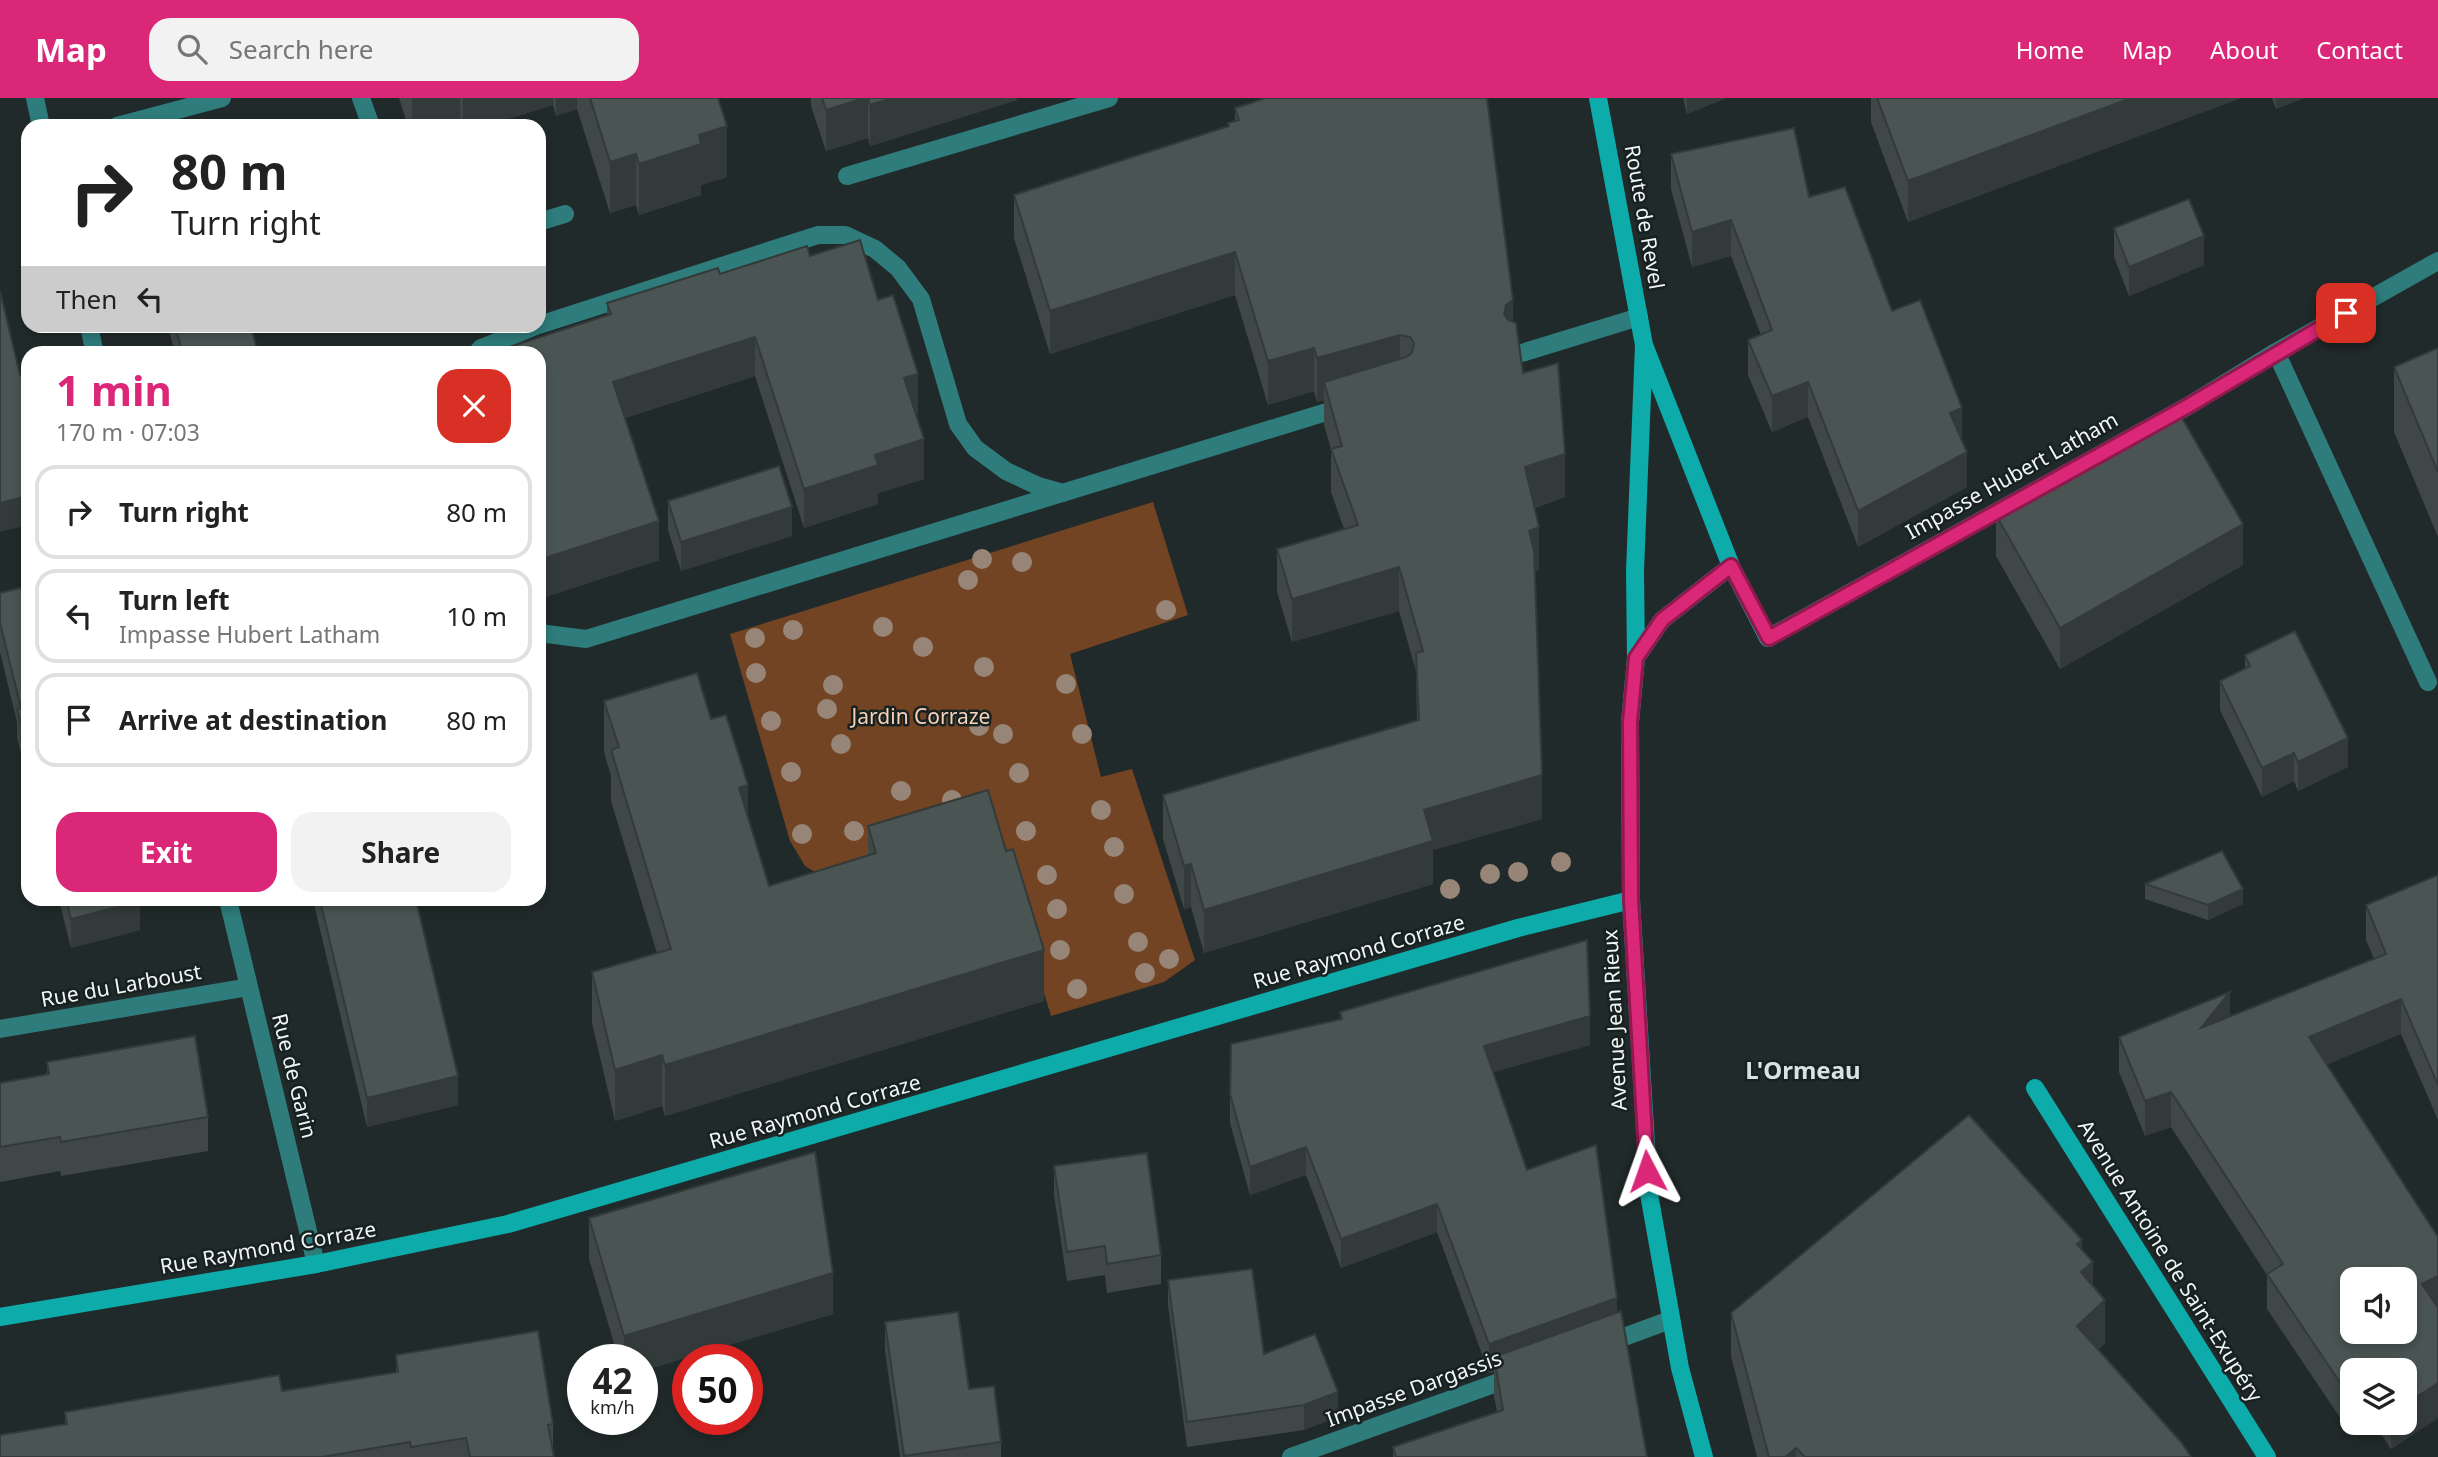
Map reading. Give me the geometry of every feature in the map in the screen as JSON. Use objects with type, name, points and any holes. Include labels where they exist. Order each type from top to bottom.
[{"type":"main road","name":"Route de Revel","points":[[1598,98],[1644,345]]},
{"type":"main road","points":[[1644,345],[1731,566],[1769,638]]},
{"type":"main road","name":"Avenue Jean Rieux","points":[[1644,345],[1635,571],[1636,658],[1630,722],[1631,900],[1649,1194],[1670,1320],[1704,1457]]},
{"type":"main road","name":"Avenue Jean Rieux","points":[[1636,658],[1662,620],[1731,566]]},
{"type":"main road","name":"Rue Raymond Corraze","points":[[0,1317],[316,1264],[508,1224],[1518,928],[1631,900]]},
{"type":"main road","name":"Avenue Antoine de Saint-Exupéry","points":[[2035,1088],[2267,1457]]},
{"type":"street","points":[[35,98],[40,119]]},
{"type":"street","points":[[143,119],[222,98]]},
{"type":"street","points":[[361,98],[368,119]]},
{"type":"street","points":[[847,176],[1110,98]]},
{"type":"street","points":[[546,220],[565,214]]},
{"type":"street","points":[[546,322],[818,234],[845,235],[875,249],[898,268],[921,299],[958,424],[975,448],[1006,471],[1063,493]]},
{"type":"street","name":"Impasse Hubert Latham","points":[[1769,638],[2188,406],[2276,352],[2438,261]]},
{"type":"street","points":[[1515,355],[1639,317]]},
{"type":"street","points":[[488,346],[518,333]]},
{"type":"street","points":[[2276,352],[2428,682]]},
{"type":"street","points":[[546,634],[586,639],[1364,401]]},
{"type":"street","name":"Rue de Garin","points":[[229,906],[316,1264]]},
{"type":"street","name":"Rue du Larboust","points":[[0,1030],[249,987]]},
{"type":"street","points":[[1584,1351],[1670,1320]]},
{"type":"street","name":"Impasse Dargassis","points":[[1291,1457],[1533,1370]]},
{"type":"green space","name":"Jardin Corraze","points":[[1153,502],[1188,615],[1070,654],[1101,777],[1132,769],[1195,960],[1164,982],[1051,1016],[1015,898],[820,875],[805,866],[790,841],[730,634]]},
{"type":"building","points":[[590,98],[718,98],[727,126],[699,135],[701,144],[639,164],[636,154],[610,162]]},
{"type":"building","points":[[822,98],[864,98],[826,110]]},
{"type":"building","points":[[868,98],[892,98],[870,105]]},
{"type":"building","points":[[1266,98],[1487,98],[1513,300],[1506,305],[1504,314],[1508,320],[1516,323],[1523,373],[1558,363],[1565,454],[1525,467],[1539,527],[1529,531],[1534,550],[1542,775],[1424,810],[1433,841],[1204,910],[1191,864],[1184,866],[1163,795],[1419,720],[1416,653],[1423,651],[1399,567],[1292,599],[1277,549],[1358,525],[1331,449],[1342,446],[1324,382],[1406,357],[1412,353],[1414,343],[1410,337],[1400,335],[1317,358],[1314,348],[1268,361],[1235,252],[1050,311],[1014,195],[1229,126],[1228,123],[1239,120],[1235,108]]},
{"type":"building","points":[[1877,98],[2131,98],[1908,181]]},
{"type":"building","points":[[1794,128],[1809,197],[1845,187],[1892,311],[1920,300],[1962,408],[1950,413],[1967,452],[1858,511],[1808,382],[1772,396],[1748,340],[1772,330],[1731,220],[1692,232],[1671,154]]},
{"type":"building","points":[[2189,199],[2204,236],[2129,267],[2114,228]]},
{"type":"building","points":[[860,240],[878,300],[893,295],[918,374],[904,378],[924,439],[875,455],[878,465],[804,489],[755,337],[613,382],[659,521],[546,558],[546,346],[513,346],[611,314],[607,303],[718,268],[720,274],[807,246],[810,256]]},
{"type":"building","points":[[0,291],[21,375],[21,498],[0,503]]},
{"type":"building","points":[[177,333],[253,333],[256,346],[181,346]]},
{"type":"building","points":[[2438,348],[2438,472],[2394,367]]},
{"type":"building","points":[[2178,411],[2243,524],[2060,628],[1996,515]]},
{"type":"building","points":[[779,466],[792,507],[681,542],[668,501]]},
{"type":"building","points":[[21,588],[21,708],[0,623],[0,593]]},
{"type":"building","points":[[2295,631],[2348,738],[2298,762],[2294,753],[2262,768],[2220,681],[2250,666],[2245,655]]},
{"type":"building","points":[[697,673],[711,719],[726,715],[748,785],[739,788],[769,886],[876,853],[868,826],[988,790],[1006,851],[1013,849],[1044,950],[665,1065],[662,1055],[615,1070],[592,972],[671,949],[611,750],[619,747],[604,701]]},
{"type":"building","points":[[21,708],[21,724],[17,709]]},
{"type":"building","points":[[2222,851],[2243,889],[2208,905],[2145,884]]},
{"type":"building","points":[[2438,875],[2438,1085],[2401,999],[2309,1037],[2438,1237],[2438,1276],[2422,1284],[2438,1308],[2438,1383],[2417,1397],[2417,1358],[2340,1358],[2340,1383],[2267,1274],[2283,1264],[2171,1092],[2145,1101],[2119,1037],[2230,992],[2201,1028],[2386,954],[2366,905]]},
{"type":"building","points":[[68,906],[121,906],[71,919]]},
{"type":"building","points":[[321,906],[417,906],[458,1076],[367,1098]]},
{"type":"building","points":[[1587,940],[1590,1016],[1484,1046],[1527,1170],[1596,1145],[1617,1298],[1489,1344],[1437,1204],[1341,1239],[1306,1147],[1250,1167],[1230,1094],[1231,1044],[1342,1019],[1340,1012]]},
{"type":"building","points":[[195,1036],[208,1117],[61,1142],[60,1137],[0,1147],[0,1083],[49,1074],[47,1062]]},
{"type":"building","points":[[1969,1115],[2082,1240],[2077,1244],[2093,1262],[2081,1272],[2105,1300],[2077,1326],[2182,1443],[2191,1457],[1805,1457],[1796,1448],[1785,1457],[1769,1457],[1731,1313]]},
{"type":"building","points":[[815,1152],[833,1273],[624,1336],[589,1218]]},
{"type":"building","points":[[1147,1153],[1161,1255],[1107,1264],[1105,1246],[1067,1252],[1054,1166]]},
{"type":"building","points":[[1252,1269],[1264,1354],[1315,1334],[1338,1392],[1304,1405],[1187,1422],[1168,1280]]},
{"type":"building","points":[[1621,1311],[1647,1457],[1396,1457],[1393,1447],[1503,1410],[1494,1357]]},
{"type":"building","points":[[958,1312],[969,1389],[994,1386],[1001,1442],[904,1456],[885,1322]]},
{"type":"building","points":[[538,1331],[553,1424],[548,1425],[554,1457],[470,1457],[466,1438],[411,1447],[410,1442],[322,1457],[0,1457],[0,1435],[67,1424],[65,1412],[279,1375],[282,1391],[398,1372],[396,1355]]},
{"type":"district","name":"L'Ormeau","points":[[1803,1071]]},
{"type":"route","points":[[1647,1171],[1631,900],[1630,722],[1636,658],[1662,620],[1731,566],[1769,638],[2188,406],[2346,313]]}]
